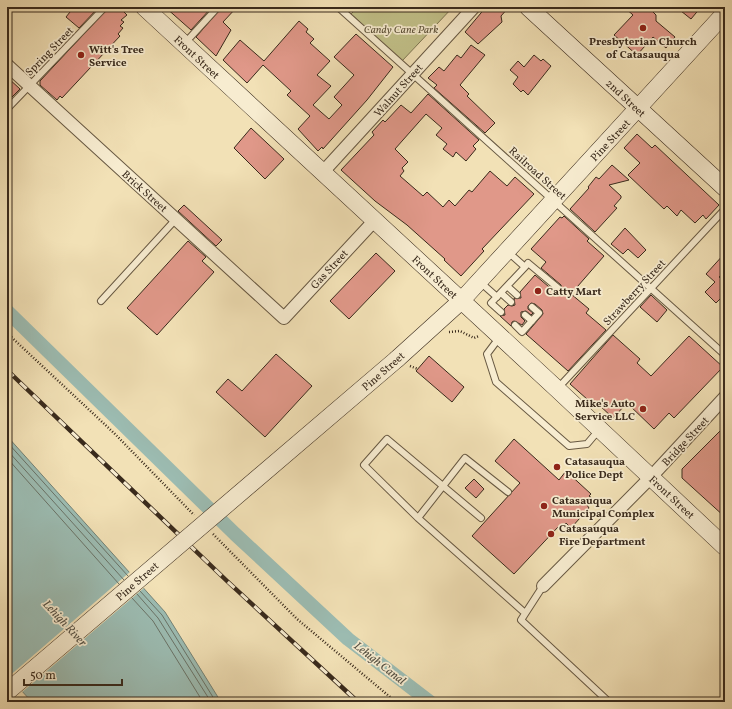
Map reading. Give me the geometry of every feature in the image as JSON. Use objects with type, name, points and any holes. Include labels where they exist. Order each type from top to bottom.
[{"type":"main road","name":"Front Street","points":[[144,7],[461,301],[512,338],[557,389],[725,547]]},
{"type":"main road","name":"2nd Street","points":[[528,7],[725,188]]},
{"type":"main road","name":"Pine Street","points":[[7,692],[406,361],[725,14]]},
{"type":"street","name":"Walnut Street","points":[[322,173],[474,7]]},
{"type":"street","name":"Brick Street","points":[[7,65],[284,318]]},
{"type":"street","name":"Gas Street","points":[[284,318],[374,221]]},
{"type":"street","name":"Bridge Street","points":[[543,586],[651,477],[725,397]]},
{"type":"lane","name":"Spring Street","points":[[7,109],[104,7]]},
{"type":"lane","points":[[184,44],[218,7]]},
{"type":"lane","name":"Railroad Street","points":[[338,7],[725,355]]},
{"type":"lane","name":"Strawberry Street","points":[[557,389],[725,209]]},
{"type":"lane","points":[[101,301],[176,219]]},
{"type":"lane","points":[[507,251],[525,267]]},
{"type":"lane","points":[[501,312],[491,303],[528,263],[558,288]]},
{"type":"lane","points":[[480,281],[511,302]]},
{"type":"lane","points":[[507,286],[517,295]]},
{"type":"lane","points":[[532,307],[539,314],[512,338],[487,354],[496,382],[570,446],[587,444],[600,429]]},
{"type":"lane","points":[[525,315],[532,321]]},
{"type":"lane","points":[[512,338],[515,325]]},
{"type":"lane","points":[[481,518],[388,440],[364,465],[418,518],[525,613]]},
{"type":"lane","points":[[418,518],[465,458],[508,492]]},
{"type":"lane","points":[[543,586],[521,620],[609,702]]},
{"type":"path","points":[[446,333],[460,331],[474,338],[479,336]]},
{"type":"green space","name":"Candy Cane Park","points":[[358,7],[453,7],[402,61],[351,14]]},
{"type":"water","name":"Lehigh River","points":[[7,436],[165,612],[221,702],[32,702],[7,675]]},
{"type":"pier","points":[[131,571],[145,587],[21,693],[7,678]]},
{"type":"building","points":[[74,7],[99,7],[79,28],[66,17]]},
{"type":"building","name":"Witt's Tree Service","points":[[109,7],[119,7],[127,15],[121,20],[124,22],[120,26],[123,28],[118,34],[120,36],[62,98],[60,96],[57,100],[40,85],[40,81]]},
{"type":"building","points":[[165,7],[212,7],[191,30]]},
{"type":"building","points":[[222,7],[237,7],[223,22],[231,30],[216,56],[196,37]]},
{"type":"building","points":[[486,7],[509,7],[501,16],[502,22],[478,44],[465,32]]},
{"type":"building","name":"Presbyterian Church of Catasauqua","points":[[624,7],[648,7],[656,15],[656,21],[675,37],[666,48],[653,37],[637,55],[614,35],[633,15]]},
{"type":"building","points":[[676,7],[701,7],[691,19]]},
{"type":"building","points":[[299,21],[308,29],[306,32],[314,39],[310,43],[330,61],[317,75],[331,86],[313,105],[329,119],[342,105],[334,97],[354,75],[334,57],[356,34],[393,67],[367,100],[323,149],[322,147],[318,151],[298,129],[310,116],[287,95],[291,91],[263,65],[247,83],[223,60],[240,40],[264,61]]},
{"type":"building","points":[[471,45],[485,55],[460,85],[469,94],[467,96],[495,123],[485,133],[434,88],[437,85],[428,78],[439,67],[444,71],[457,55],[461,58]]},
{"type":"building","points":[[534,55],[541,61],[543,59],[551,66],[528,95],[523,90],[521,92],[513,84],[518,77],[510,70],[518,61],[524,67]]},
{"type":"building","points":[[7,77],[20,89],[7,102]]},
{"type":"building","points":[[428,94],[479,140],[473,146],[476,149],[466,161],[456,152],[453,157],[443,149],[447,144],[436,135],[442,128],[426,114],[395,149],[408,162],[402,168],[404,171],[400,176],[423,196],[427,192],[443,207],[449,200],[455,206],[469,190],[472,192],[490,171],[507,186],[515,177],[534,194],[482,249],[484,251],[461,276],[444,260],[445,259],[407,225],[375,201],[341,170],[374,135],[372,132],[383,120],[385,122],[401,105],[411,113]]},
{"type":"building","points":[[251,128],[284,159],[265,179],[234,148]]},
{"type":"building","points":[[637,134],[652,148],[655,145],[719,205],[706,219],[703,215],[695,223],[681,210],[677,216],[667,206],[664,209],[628,175],[640,163],[624,148]]},
{"type":"building","points":[[612,165],[629,180],[609,185],[621,196],[621,198],[614,206],[617,208],[595,232],[570,209],[589,188],[588,187],[596,177],[599,179]]},
{"type":"building","points":[[184,205],[222,240],[216,246],[178,211]]},
{"type":"building","points":[[564,216],[589,239],[587,241],[604,256],[571,294],[589,309],[586,313],[606,330],[568,371],[526,334],[543,314],[542,310],[535,304],[531,303],[528,306],[528,309],[533,313],[531,315],[526,311],[521,312],[521,317],[525,321],[522,325],[514,321],[512,322],[511,326],[500,316],[505,315],[504,309],[508,305],[515,305],[514,298],[521,298],[520,292],[535,275],[555,292],[562,291],[561,285],[541,268],[546,262],[531,249],[560,217],[562,218]]},
{"type":"building","points":[[625,228],[646,250],[638,258],[628,249],[623,254],[611,244]]},
{"type":"building","points":[[188,241],[206,257],[202,261],[214,272],[157,335],[127,308]]},
{"type":"building","points":[[376,253],[395,271],[349,319],[330,301]]},
{"type":"building","points":[[725,253],[725,271],[719,277],[725,282],[725,304],[720,299],[716,303],[705,292],[715,282],[706,274]]},
{"type":"building","points":[[651,295],[667,310],[657,322],[640,307]]},
{"type":"building","points":[[613,335],[640,359],[637,363],[651,376],[689,336],[723,367],[674,418],[669,413],[654,429],[627,403],[613,418],[598,404],[596,407],[570,384]]},
{"type":"building","points":[[276,354],[312,386],[265,437],[216,392],[228,379],[242,391]]},
{"type":"building","points":[[429,356],[464,387],[452,402],[416,371]]},
{"type":"building","points":[[725,426],[725,517],[682,478],[682,469]]},
{"type":"building","name":"Catasauqua Municipal Complex","points":[[514,439],[559,480],[566,471],[591,494],[589,496],[592,498],[587,505],[589,508],[571,528],[566,523],[560,529],[558,527],[514,574],[472,536],[520,483],[495,461]]},
{"type":"building","points":[[474,479],[484,489],[476,498],[465,488]]},
{"type":"waterway","name":"Lehigh Canal","points":[[7,311],[235,534],[348,639],[430,702]]},
{"type":"railway","points":[[7,370],[227,581],[358,702]]},
{"type":"place","name":"Presbyterian Church of Catasauqua","points":[[643,28]]},
{"type":"place","name":"Witt's Tree Service","points":[[81,55]]},
{"type":"place","name":"Catty Mart","points":[[538,291]]},
{"type":"place","name":"Mike's Auto Service LLC","points":[[643,409]]},
{"type":"place","name":"Catasauqua Police Dept","points":[[557,467]]},
{"type":"place","name":"Catasauqua Municipal Complex","points":[[544,506]]},
{"type":"place","name":"Catasauqua Fire Department","points":[[551,534]]}]
